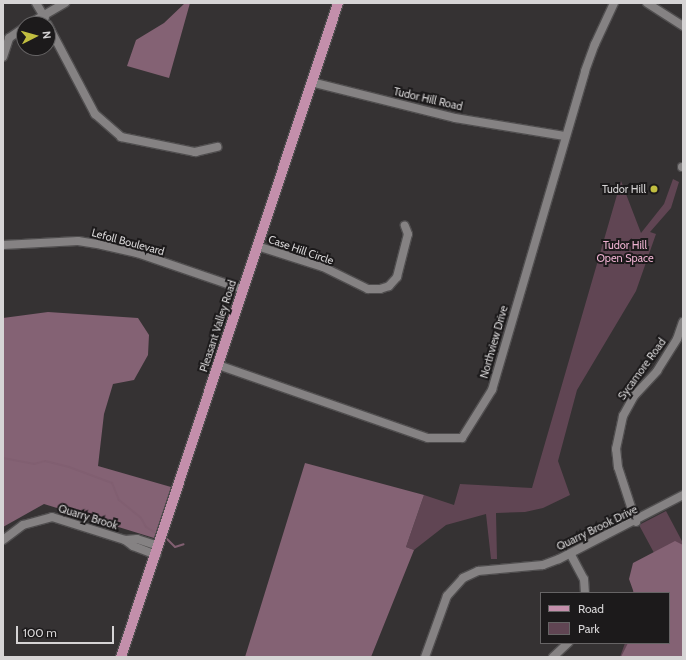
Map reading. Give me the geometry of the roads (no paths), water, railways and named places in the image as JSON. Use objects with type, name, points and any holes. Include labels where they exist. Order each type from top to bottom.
[{"type":"main road","name":"Pleasant Valley Road","points":[[121,657],[338,3]]},
{"type":"street","points":[[36,3],[43,14]]},
{"type":"street","points":[[40,16],[65,3]]},
{"type":"street","name":"Northview Drive","points":[[218,365],[428,438],[462,438],[492,390],[565,136],[595,44],[614,3]]},
{"type":"street","points":[[647,3],[683,26]]},
{"type":"street","points":[[3,56],[10,38],[16,34]]},
{"type":"street","points":[[56,39],[95,114],[121,137],[195,152],[217,147]]},
{"type":"street","name":"Tudor Hill Road","points":[[311,82],[455,118],[565,136]]},
{"type":"street","name":"Case Hill Circle","points":[[257,246],[323,267],[368,289],[380,289],[389,286],[397,276],[408,234],[405,226]]},
{"type":"street","name":"Lefoll Boulevard","points":[[3,245],[78,241],[102,245],[137,253],[242,289]]},
{"type":"street","name":"Sycamore Road","points":[[636,522],[618,467],[616,449],[623,416],[634,396],[657,371],[678,339],[683,322]]},
{"type":"street","name":"Quarry Brook Drive","points":[[425,657],[446,596],[463,578],[478,571],[543,565],[571,555],[636,522],[683,495]]},
{"type":"street","name":"Quarry Brook","points":[[3,540],[23,525],[52,517],[125,540],[133,546],[157,551]]},
{"type":"street","points":[[571,555],[584,579],[585,592]]},
{"type":"street","points":[[553,657],[567,644]]},
{"type":"waterway","points":[[3,458],[34,464],[45,461],[69,467],[112,483],[119,500],[141,518],[146,527],[157,534]]},
{"type":"waterway","points":[[167,539],[175,547],[184,544]]},
{"type":"place","name":"Tudor Hill","points":[[654,189]]},
{"type":"park label","name":"Tudor Hill Open Space","points":[[625,252]]}]
